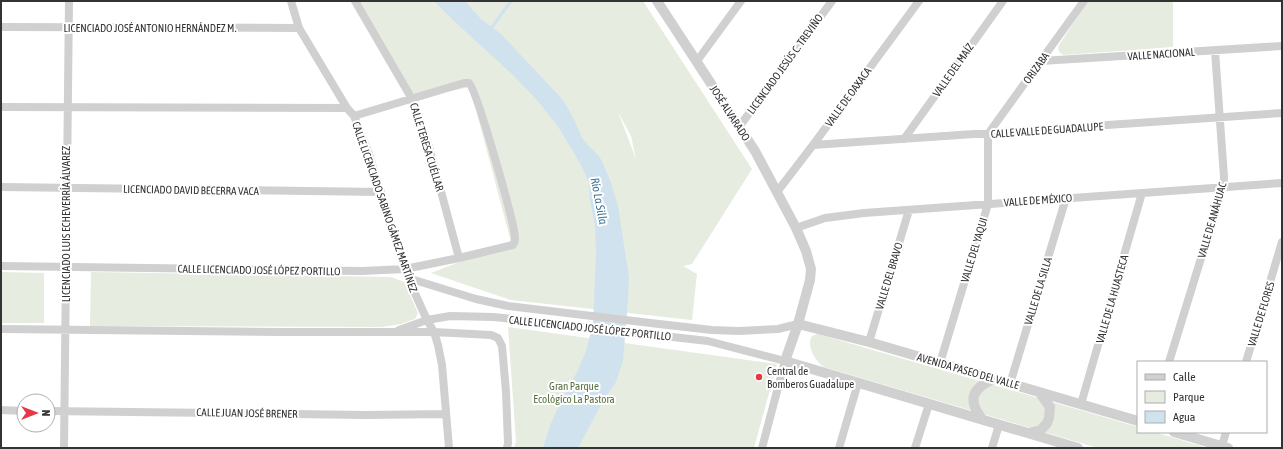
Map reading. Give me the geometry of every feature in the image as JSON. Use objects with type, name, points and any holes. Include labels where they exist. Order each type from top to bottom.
[{"type":"street","name":"LICENCIADO LUIS ECHEVERRÍA ÁLVAREZ","points":[[64,448],[69,1]]},
{"type":"street","name":"CALLE LICENCIADO SABINO GÁMEZ MARTÍNEZ","points":[[291,1],[299,28],[354,116],[369,154],[408,278],[434,332],[442,365],[450,448]]},
{"type":"street","name":"CALLE TERESA CUÉLLAR","points":[[355,1],[412,99],[429,147],[459,258]]},
{"type":"street","name":"JOSÉ ALVARADO","points":[[658,1],[755,151],[796,228],[806,251],[811,269],[810,280],[798,324],[785,361]]},
{"type":"street","points":[[696,61],[741,1]]},
{"type":"street","name":"LICENCIADO JESÚS C. TREVIÑO","points":[[739,127],[832,1]]},
{"type":"street","name":"VALLE DE OAXACA","points":[[776,192],[813,145],[919,1]]},
{"type":"street","name":"VALLE DEL MAÍZ","points":[[904,139],[1002,1]]},
{"type":"street","name":"ORIZABA","points":[[988,134],[1084,1]]},
{"type":"street","name":"LICENCIADO JOSÉ ANTONIO HERNÁNDEZ M.","points":[[1,27],[299,28]]},
{"type":"street","name":"VALLE NACIONAL","points":[[1041,61],[1282,46]]},
{"type":"street","name":"VALLE DE ANÁHUAC","points":[[1169,361],[1223,187],[1215,51]]},
{"type":"street","name":"CALLE LICENCIADO JOSÉ LÓPEZ PORTILLO","points":[[1,266],[362,271],[405,269],[459,258],[514,244],[514,235],[508,205],[472,86],[469,83],[464,83],[412,99]]},
{"type":"street","points":[[354,116],[412,99]]},
{"type":"street","points":[[1,107],[348,108]]},
{"type":"street","name":"CALLE VALLE DE GUADALUPE","points":[[813,145],[1282,113]]},
{"type":"street","name":"VALLE DEL YAQUI","points":[[940,363],[988,204],[988,134]]},
{"type":"street","name":"VALLE DE MÉXICO","points":[[796,228],[825,218],[864,213],[1282,183]]},
{"type":"street","name":"LICENCIADO DAVID BECERRA VACA","points":[[1,186],[381,192]]},
{"type":"street","name":"VALLE DE LA HUASTECA","points":[[1081,404],[1142,193]]},
{"type":"street","name":"VALLE DE LA SILLA","points":[[1010,384],[1066,198]]},
{"type":"street","name":"VALLE DEL BRAVO","points":[[870,342],[909,210]]},
{"type":"street","name":"VALLE DE FLORES","points":[[1246,361],[1282,242]]},
{"type":"street","name":"CALLE LICENCIADO JOSÉ LÓPEZ PORTILLO","points":[[408,278],[476,299],[508,306],[659,324],[712,330],[739,331],[778,329],[798,324]]},
{"type":"street","name":"CALLE LICENCIADO JOSÉ LÓPEZ PORTILLO","points":[[395,332],[427,320],[458,316],[507,319],[721,343],[785,361]]},
{"type":"street","name":"AVENIDA PASEO DEL VALLE","points":[[798,324],[870,342],[1137,421]]},
{"type":"street","name":"CALLE LICENCIADO JOSÉ LÓPEZ PORTILLO","points":[[1,328],[434,332]]},
{"type":"street","points":[[434,332],[487,335],[498,338],[502,346],[506,392],[508,443],[506,448]]},
{"type":"street","points":[[762,448],[785,361],[1078,448]]},
{"type":"street","points":[[982,419],[975,410],[973,400],[974,396],[983,383],[994,379]]},
{"type":"street","points":[[839,448],[858,383]]},
{"type":"street","points":[[1029,433],[1041,430],[1049,418],[1050,407],[1040,392]]},
{"type":"street","points":[[915,448],[928,404]]},
{"type":"street","points":[[1,410],[16,411]]},
{"type":"street","name":"CALLE JUAN JOSÉ BRENER","points":[[56,411],[366,415],[446,414]]},
{"type":"street","points":[[992,448],[999,425]]},
{"type":"street","points":[[1177,433],[1225,447],[1226,433]]},
{"type":"green space","points":[[354,1],[643,1],[752,169],[692,264],[683,266],[697,274],[692,320],[511,300],[431,273],[511,242],[470,87],[412,99]],"holes":[[[618,112],[631,136],[636,159]]]},
{"type":"green space","points":[[1088,1],[1173,1],[1173,47],[1064,55],[1060,53],[1058,48],[1059,45]]},
{"type":"green space","points":[[1,272],[44,273],[44,323],[1,323]]},
{"type":"green space","points":[[91,272],[391,277],[404,282],[418,313],[415,319],[401,324],[381,327],[90,326]]},
{"type":"green space","name":"Gran Parque Ecológico La Pastora","points":[[508,327],[777,364],[754,448],[514,448],[516,442]]},
{"type":"green space","points":[[818,334],[1137,427],[1137,433],[1157,433],[1208,448],[1098,448],[824,367],[817,361],[812,353],[810,340],[812,336]]},
{"type":"water","name":"Río La Silla","points":[[434,1],[465,1],[481,19],[501,34],[563,100],[574,119],[582,138],[602,161],[611,183],[618,206],[629,277],[623,361],[616,382],[603,401],[578,448],[543,448],[551,423],[586,351],[593,323],[596,255],[595,225],[590,200],[589,182],[580,163],[557,125],[537,100],[512,74]]},
{"type":"waterway","points":[[490,30],[511,1]]},
{"type":"place","name":"Central de Bomberos Guadalupe","points":[[759,377]]}]
